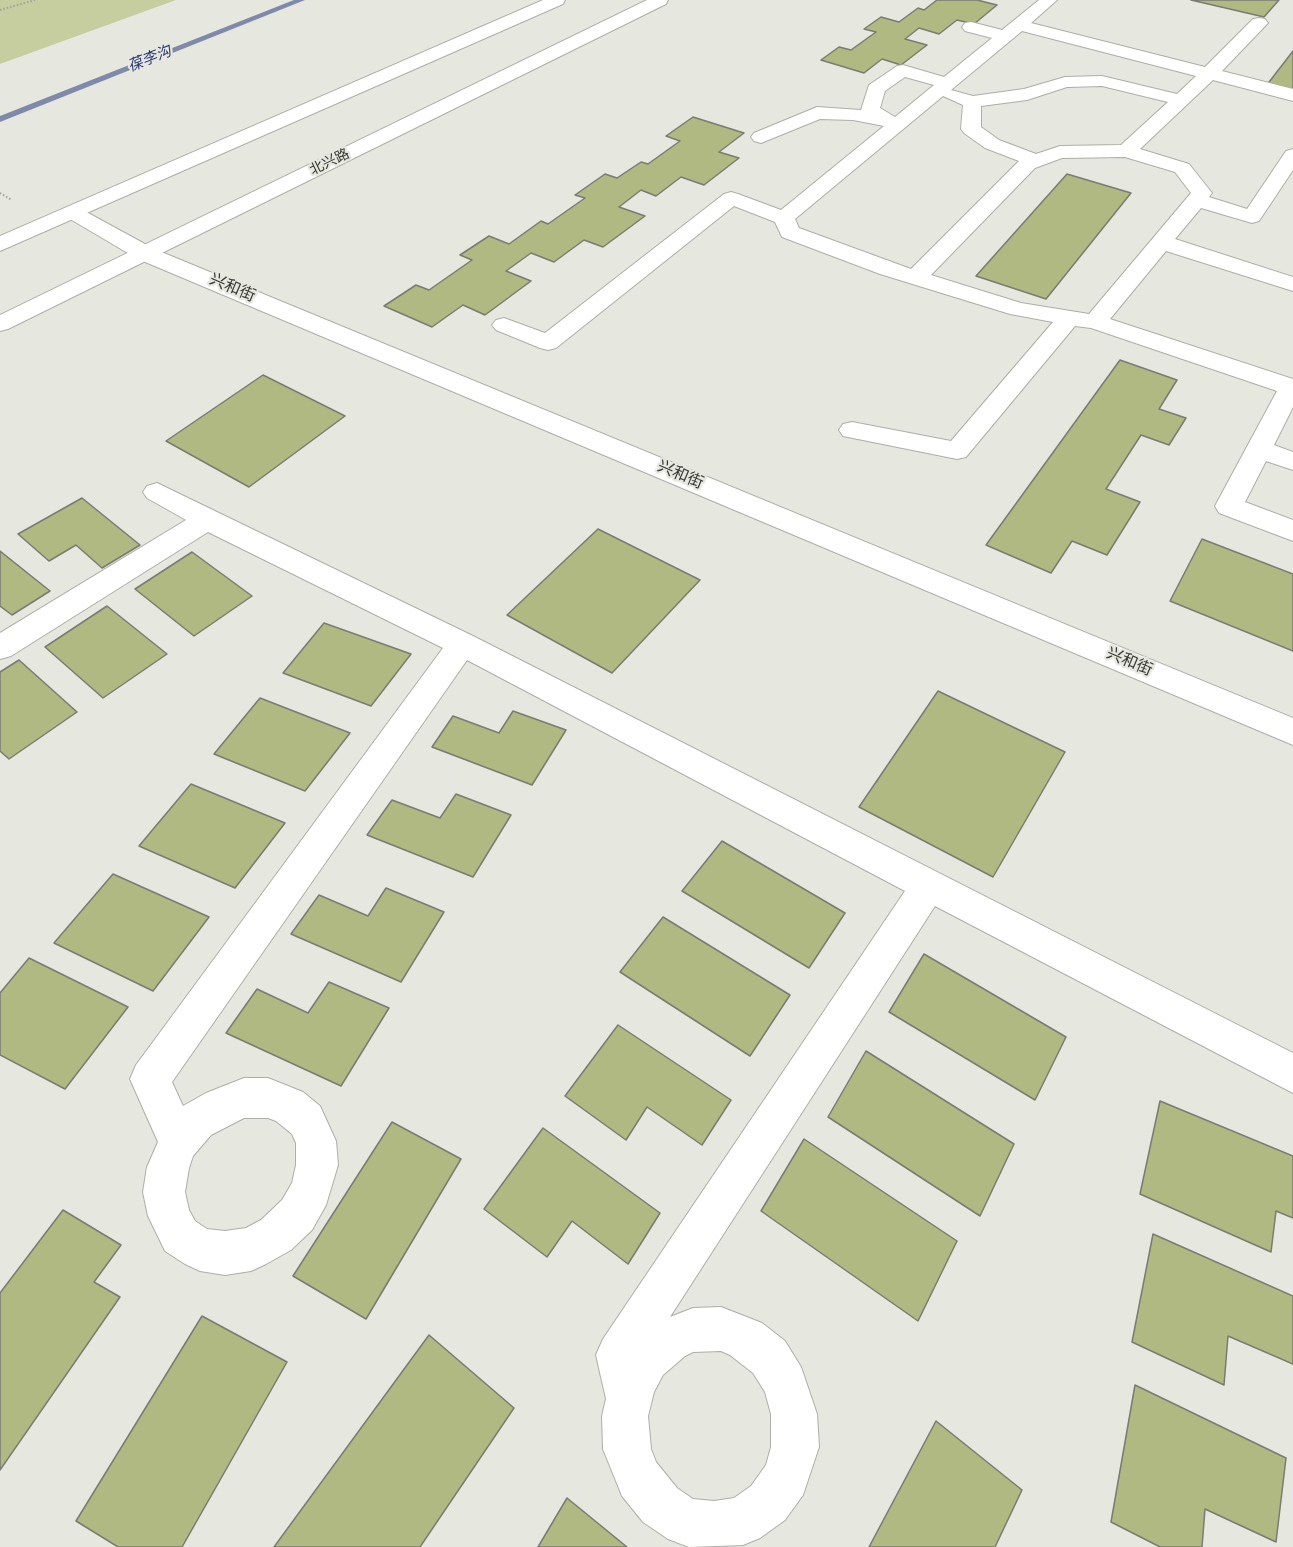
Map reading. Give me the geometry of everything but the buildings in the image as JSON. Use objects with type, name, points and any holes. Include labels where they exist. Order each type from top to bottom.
[{"type":"main road","points":[[0,244],[557,0]]},
{"type":"main road","name":"北兴路","points":[[0,324],[660,0]]},
{"type":"main road","points":[[784,218],[1049,0]]},
{"type":"main road","points":[[1126,151],[1208,75],[1259,23]]},
{"type":"main road","points":[[971,27],[1012,30],[1293,95]]},
{"type":"main road","points":[[761,137],[817,113],[853,114],[890,122],[870,110],[876,89],[903,70],[972,102],[1027,94],[1065,82],[1102,81],[1181,100]]},
{"type":"main road","points":[[972,102],[971,129],[992,144],[1036,161]]},
{"type":"main road","points":[[915,278],[1028,164],[1060,152],[1126,151],[1182,168],[1202,193],[1095,322]]},
{"type":"main road","points":[[1196,200],[1252,217],[1293,155]]},
{"type":"main road","points":[[504,325],[548,343],[731,198],[784,218],[790,232],[915,278],[1018,309],[1095,322],[1291,387],[1229,506],[1293,531]]},
{"type":"main road","name":"兴和街","points":[[72,212],[146,254],[1293,732]]},
{"type":"main road","points":[[1161,242],[1293,284]]},
{"type":"main road","points":[[852,430],[957,451],[1070,317]]},
{"type":"main road","points":[[1259,449],[1293,461]]},
{"type":"main road","points":[[157,492],[207,520],[462,644],[1293,1074]]},
{"type":"main road","points":[[0,648],[207,520]]},
{"type":"main road","points":[[179,1142],[150,1079],[462,644]]},
{"type":"main road","points":[[629,1400],[619,1355],[928,885]]},
{"type":"path","points":[[0,10],[35,0]]},
{"type":"green space","points":[[0,0],[176,0],[0,64]]},
{"type":"waterway","name":"葆李沟","points":[[0,119],[301,0]]}]
